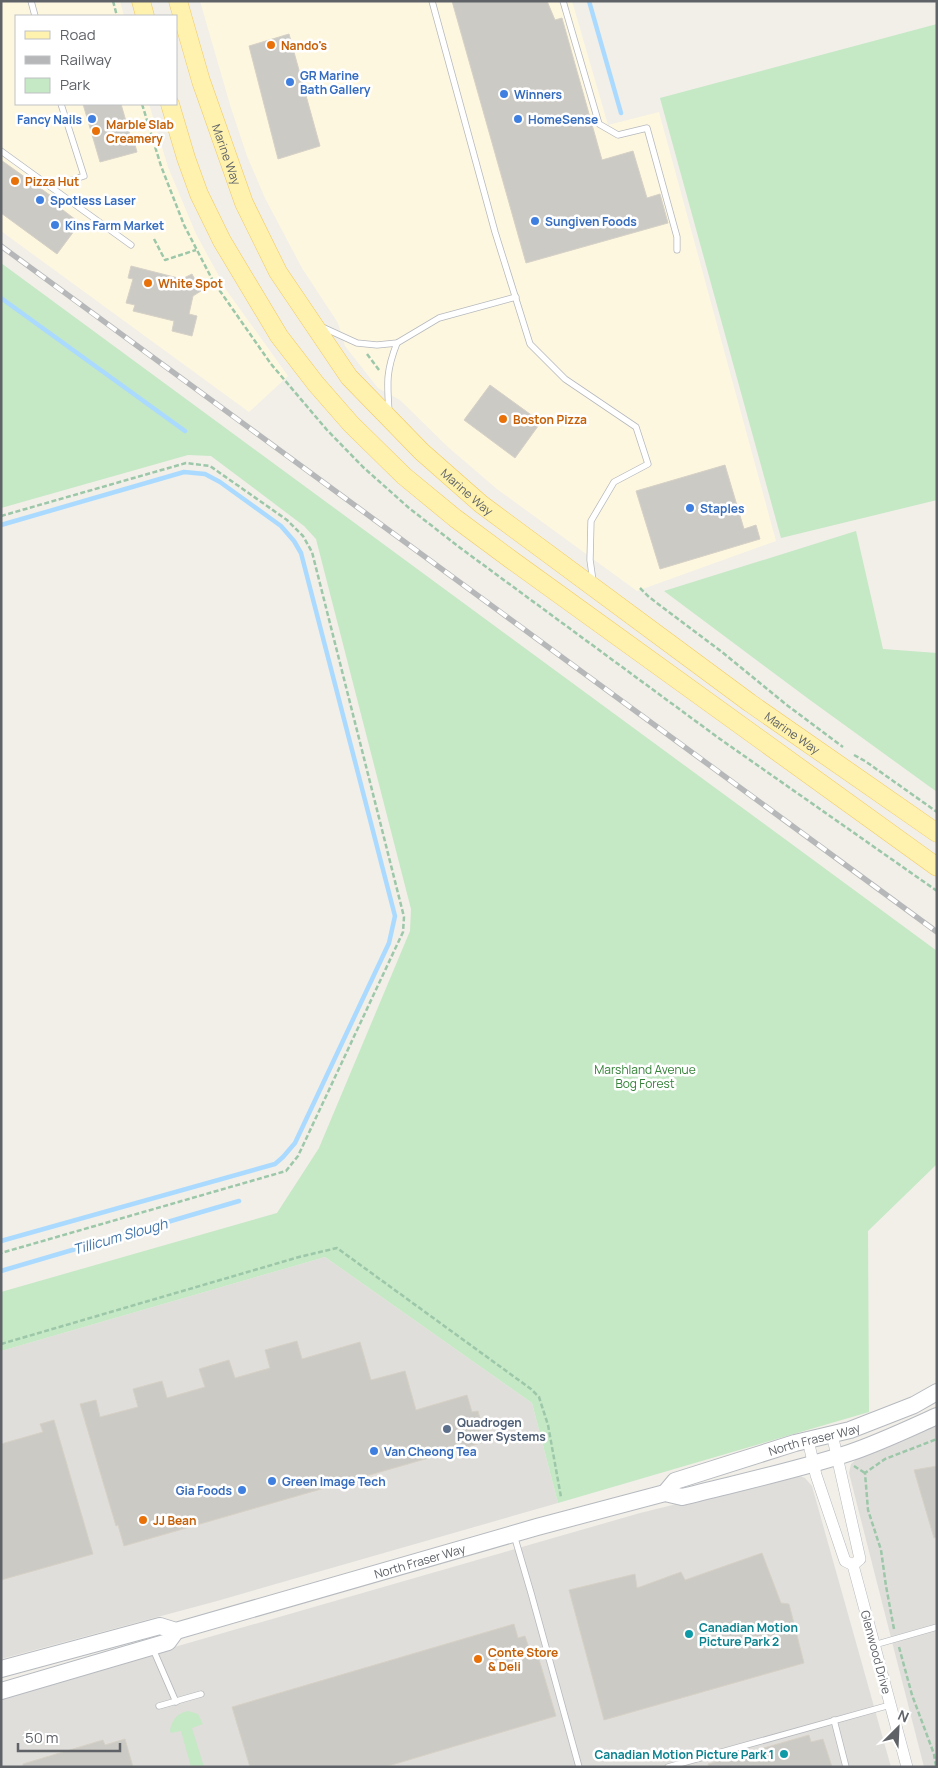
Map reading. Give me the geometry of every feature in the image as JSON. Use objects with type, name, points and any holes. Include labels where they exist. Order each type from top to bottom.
[{"type":"main road","points":[[141,1],[145,15]]},
{"type":"main road","name":"Marine Way","points":[[178,1],[201,81],[244,203],[278,272],[349,377],[429,458],[481,504],[750,703],[937,833]]},
{"type":"main road","name":"Marine Way","points":[[170,105],[199,194],[222,241],[279,336],[316,384],[404,476],[455,518],[513,561],[937,867]]},
{"type":"street","name":"North Fraser Way","points":[[665,1493],[674,1481],[808,1440],[850,1430],[914,1405],[937,1392]]},
{"type":"street","name":"North Fraser Way","points":[[1,1669],[160,1626],[176,1631],[665,1493],[682,1497],[814,1463],[844,1460],[937,1416]]},
{"type":"street","name":"Glenwood Drive","points":[[832,1434],[844,1460],[860,1559],[853,1565]]},
{"type":"street","name":"Glenwood Drive","points":[[808,1440],[845,1561],[853,1565],[908,1767]]},
{"type":"street","name":"North Fraser Way","points":[[1,1691],[168,1642],[176,1631]]},
{"type":"lane","points":[[31,1],[35,15]]},
{"type":"lane","points":[[432,1],[495,232],[530,344],[565,379],[636,427],[648,464],[614,482],[591,521],[590,560],[594,588]]},
{"type":"lane","points":[[563,1],[599,124],[618,136],[647,128],[677,237],[677,250]]},
{"type":"lane","points":[[51,187],[84,176],[61,105]]},
{"type":"lane","points":[[1,151],[131,246]]},
{"type":"lane","points":[[311,323],[357,343],[377,345],[397,343],[439,318],[516,297]]},
{"type":"lane","points":[[389,419],[387,378],[390,361],[397,343]]},
{"type":"lane","points":[[514,1535],[579,1767]]},
{"type":"lane","points":[[874,1645],[937,1627]]},
{"type":"lane","points":[[152,1647],[176,1702]]},
{"type":"lane","points":[[159,1706],[201,1694]]},
{"type":"lane","points":[[668,1767],[890,1705]]},
{"type":"lane","points":[[834,1720],[846,1767]]},
{"type":"path","points":[[113,1],[117,15]]},
{"type":"path","points":[[154,239],[165,260],[196,250]]},
{"type":"path","points":[[364,350],[380,371]]},
{"type":"path","points":[[1,516],[186,463],[210,466],[287,520],[303,536],[312,552],[404,916],[403,932],[298,1156],[286,1171],[1,1253]]},
{"type":"path","points":[[640,588],[648,597],[722,652],[788,706],[844,748]]},
{"type":"path","points":[[852,754],[865,761],[937,812]]},
{"type":"path","points":[[1,1344],[299,1257],[336,1248],[531,1389],[539,1398],[552,1443],[561,1497]]},
{"type":"path","points":[[865,1473],[885,1458],[937,1439]]},
{"type":"path","points":[[844,1460],[865,1473]]},
{"type":"path","points":[[865,1473],[868,1510],[881,1550],[897,1639],[912,1695],[934,1754],[936,1767]]},
{"type":"shaded area","points":[[1,1],[120,1],[124,15],[15,15],[15,105],[149,105],[168,167],[196,234],[227,291],[288,376],[249,412],[1,231]]},
{"type":"shaded area","points":[[200,1],[572,1],[608,125],[659,112],[776,541],[637,591],[497,489],[448,447],[400,400],[378,388],[345,346],[338,323],[302,268],[265,198],[247,156],[231,108]]},
{"type":"shaded area","points":[[325,1257],[532,1403],[558,1503],[217,1601],[1,1659],[1,1351]]},
{"type":"shaded area","points":[[937,1424],[937,1767],[924,1767],[849,1473],[851,1464],[858,1458],[918,1434]]},
{"type":"shaded area","points":[[790,1476],[805,1478],[812,1486],[891,1767],[1,1767],[1,1697],[640,1513]]},
{"type":"green space","points":[[937,24],[937,500],[781,538],[660,98]]},
{"type":"green space","name":"Marshland Avenue Bog Forest","points":[[1,263],[937,951],[937,1164],[868,1231],[869,1412],[558,1503],[532,1403],[325,1257],[1,1351],[1,1292],[277,1213],[319,1148],[410,931],[411,909],[316,539],[304,526],[211,456],[188,455],[1,508]]},
{"type":"green space","points":[[856,531],[883,649],[937,653],[937,792],[664,591]]},
{"type":"green space","points":[[188,1711],[198,1714],[203,1724],[192,1728],[204,1767],[191,1767],[181,1731],[171,1733],[170,1731],[175,1718]]},
{"type":"building","points":[[452,1],[547,1],[555,20],[562,18],[602,160],[633,151],[647,198],[660,194],[668,223],[526,263]]},
{"type":"building","points":[[289,34],[320,146],[278,159],[249,46]]},
{"type":"building","points":[[83,105],[121,105],[132,142],[134,141],[137,152],[100,162]]},
{"type":"building","points":[[1,160],[61,203],[59,207],[80,223],[57,254],[1,213]]},
{"type":"building","points":[[131,266],[182,279],[192,274],[201,291],[193,296],[189,314],[197,316],[192,336],[172,331],[174,321],[133,311],[135,305],[126,303],[133,279],[128,278]]},
{"type":"building","points":[[490,385],[541,422],[515,458],[464,420]]},
{"type":"building","name":"Staples","points":[[725,465],[744,529],[756,525],[760,539],[660,569],[636,491]]},
{"type":"building","points":[[297,1341],[302,1359],[360,1342],[371,1380],[405,1371],[416,1410],[467,1395],[472,1412],[478,1411],[481,1422],[478,1423],[484,1442],[124,1546],[118,1525],[116,1526],[80,1404],[96,1400],[100,1417],[138,1407],[133,1389],[162,1381],[167,1398],[205,1387],[199,1369],[229,1360],[235,1378],[270,1368],[265,1350]]},
{"type":"building","points":[[54,1420],[93,1554],[1,1580],[1,1444],[43,1432],[40,1424]]},
{"type":"building","points":[[937,1466],[937,1537],[934,1538],[914,1470]]},
{"type":"building","name":"Canadian Motion Picture Park 2","points":[[762,1553],[781,1603],[789,1604],[804,1663],[604,1720],[569,1590],[635,1574],[637,1588],[681,1572],[685,1580]]},
{"type":"building","points":[[514,1624],[518,1638],[525,1636],[529,1648],[535,1646],[556,1716],[385,1767],[250,1767],[232,1707]]},
{"type":"building","name":"Canadian Motion Picture Park 1","points":[[809,1735],[811,1742],[823,1739],[832,1767],[709,1767],[708,1764]]},
{"type":"building","points":[[125,1739],[133,1767],[23,1767],[23,1764],[103,1740],[105,1745]]},
{"type":"waterway","points":[[589,1],[621,113]]},
{"type":"waterway","points":[[1,298],[185,431]]},
{"type":"waterway","points":[[1,525],[184,472],[205,474],[220,482],[281,526],[294,541],[301,553],[395,916],[389,943],[295,1143],[275,1164],[1,1241]]},
{"type":"waterway","name":"Tillicum Slough","points":[[1,1271],[239,1201]]},
{"type":"railway","points":[[1,246],[937,932]]},
{"type":"place","name":"Nando's","points":[[271,45]]},
{"type":"place","name":"GR Marine Bath Gallery","points":[[290,82]]},
{"type":"place","name":"Winners","points":[[504,94]]},
{"type":"place","name":"Fancy Nails","points":[[92,119]]},
{"type":"place","name":"HomeSense","points":[[518,119]]},
{"type":"place","name":"Marble Slab Creamery","points":[[96,131]]},
{"type":"place","name":"Pizza Hut","points":[[15,181]]},
{"type":"place","name":"Spotless Laser","points":[[40,200]]},
{"type":"place","name":"Sungiven Foods","points":[[535,221]]},
{"type":"place","name":"Kins Farm Market","points":[[55,225]]},
{"type":"place","name":"White Spot","points":[[148,283]]},
{"type":"place","name":"Boston Pizza","points":[[503,419]]},
{"type":"place","name":"Staples","points":[[690,508]]},
{"type":"place","name":"Quadrogen Power Systems","points":[[447,1429]]},
{"type":"place","name":"Van Cheong Tea","points":[[374,1451]]},
{"type":"place","name":"Green Image Tech","points":[[272,1481]]},
{"type":"place","name":"Gia Foods","points":[[242,1490]]},
{"type":"place","name":"JJ Bean","points":[[143,1520]]},
{"type":"place","name":"Canadian Motion Picture Park 2","points":[[689,1634]]},
{"type":"place","name":"Conte Store & Deli","points":[[478,1659]]},
{"type":"place","name":"Canadian Motion Picture Park 1","points":[[784,1754]]}]
